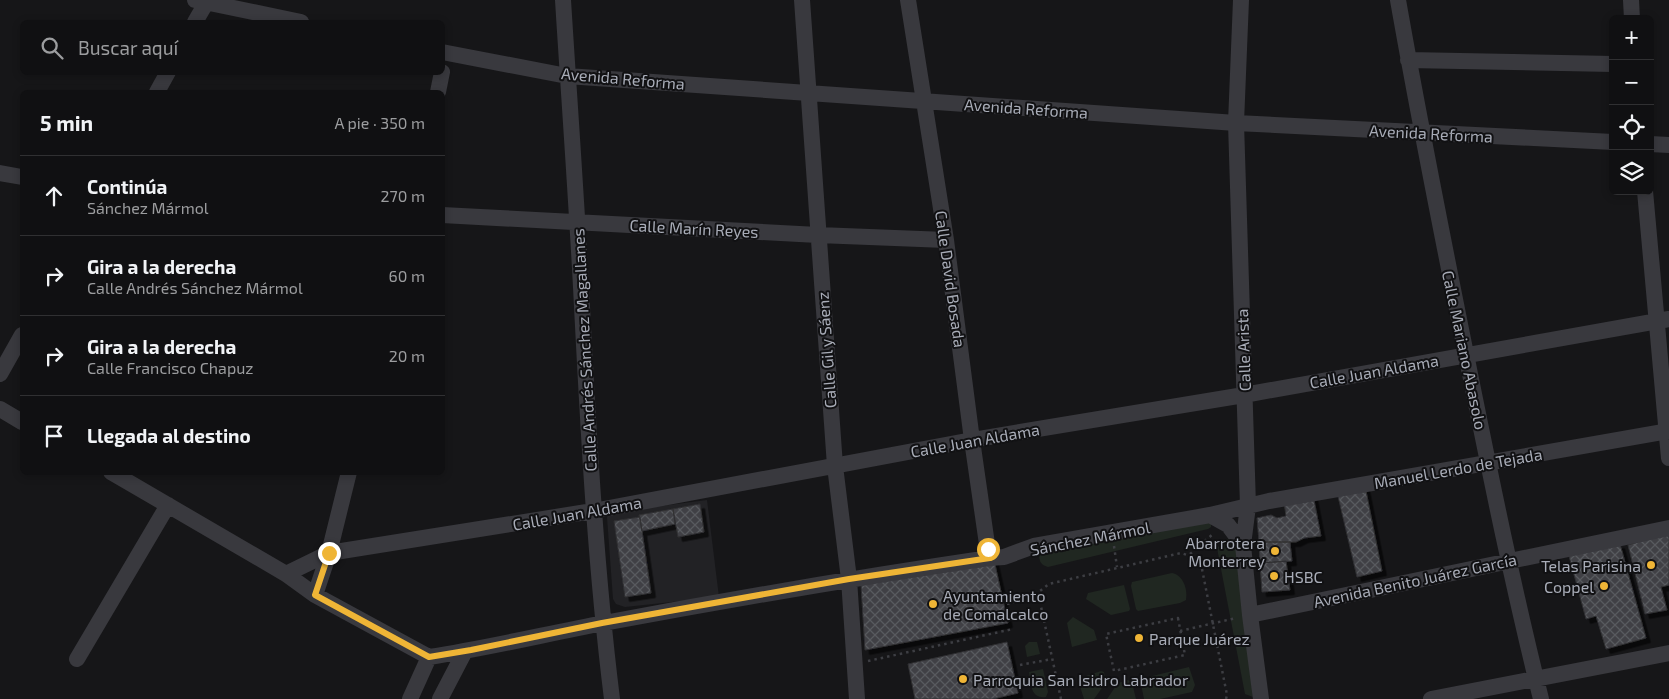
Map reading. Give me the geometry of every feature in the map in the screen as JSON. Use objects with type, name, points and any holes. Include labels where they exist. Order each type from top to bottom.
[{"type":"street","name":"Calle Andrés Sánchez Magallanes","points":[[563,0],[593,511],[602,623],[612,699]]},
{"type":"street","name":"Calle Gil y Sáenz","points":[[802,0],[835,466],[849,579],[857,699]]},
{"type":"street","name":"Calle David Bosada","points":[[908,0],[946,240],[972,440],[990,558]]},
{"type":"street","name":"Calle Arista","points":[[1241,0],[1236,123],[1248,506],[1243,544],[1261,699]]},
{"type":"street","name":"Calle Mariano Abasolo","points":[[1398,0],[1421,133],[1488,462],[1541,699]]},
{"type":"street","points":[[1631,0],[1632,15]]},
{"type":"street","points":[[195,20],[200,1],[291,20]]},
{"type":"street","name":"Avenida Reforma","points":[[445,52],[567,76],[1236,123],[1609,142]]},
{"type":"street","points":[[1408,60],[1609,64]]},
{"type":"street","points":[[158,90],[166,75]]},
{"type":"street","points":[[438,90],[441,75]]},
{"type":"street","points":[[1654,144],[1669,145]]},
{"type":"street","points":[[0,173],[20,177]]},
{"type":"street","points":[[1646,195],[1663,320],[1669,458]]},
{"type":"street","name":"Calle Marín Reyes","points":[[445,214],[818,235],[946,240]]},
{"type":"street","name":"Calle Juan Aldama","points":[[286,574],[329,553],[593,511],[972,440],[1244,395],[1663,320]]},
{"type":"street","points":[[0,374],[20,339]]},
{"type":"street","points":[[0,409],[20,421]]},
{"type":"street","name":"Manuel Lerdo de Tejada","points":[[1248,506],[1488,462],[1668,432]]},
{"type":"street","points":[[116,475],[286,574],[315,595],[429,657],[410,699]]},
{"type":"street","points":[[315,595],[329,553],[348,475]]},
{"type":"street","points":[[77,658],[168,505]]},
{"type":"street","name":"Sánchez Mármol","points":[[429,657],[602,623],[849,579],[1004,557],[1034,546],[1210,515],[1248,506]]},
{"type":"street","points":[[1210,515],[1225,523],[1243,544]]},
{"type":"street","name":"Avenida Benito Juárez García","points":[[1250,615],[1669,528]]},
{"type":"street","points":[[440,699],[465,651]]},
{"type":"street","points":[[1431,699],[1669,653]]},
{"type":"path","points":[[1190,554],[1225,523]]},
{"type":"path","points":[[1007,604],[1039,595],[1044,587],[1049,584],[1181,553],[1190,554],[1201,564],[1227,694],[1226,699]]},
{"type":"path","points":[[1039,595],[1060,699]]},
{"type":"path","points":[[1180,631],[1250,615]]},
{"type":"path","points":[[1178,618],[1180,631],[1185,655],[1114,671],[1106,634],[1178,618]]},
{"type":"path","points":[[856,664],[1013,629]]},
{"type":"path","points":[[1020,665],[1052,659]]},
{"type":"shaded area","points":[[707,500],[719,597],[625,607],[616,604],[613,599],[608,513]]},
{"type":"shaded area","points":[[1211,522],[1211,527],[1208,529],[1048,567],[1040,562],[1039,558],[1039,553]]},
{"type":"shaded area","points":[[1227,539],[1233,540],[1238,546],[1253,697],[1245,694],[1217,548]]},
{"type":"shaded area","points":[[1172,573],[1176,574],[1184,583],[1186,600],[1180,603],[1138,611],[1131,586],[1132,582]]},
{"type":"shaded area","points":[[1124,585],[1129,611],[1111,615],[1086,599],[1088,593]]},
{"type":"shaded area","points":[[1073,617],[1094,630],[1097,640],[1072,647],[1067,623]]},
{"type":"shaded area","points":[[1029,642],[1037,642],[1040,654],[1027,657],[1025,646]]},
{"type":"shaded area","points":[[1189,667],[1195,685],[1192,692],[1160,699],[1144,699],[1140,679]]},
{"type":"shaded area","points":[[1043,669],[1048,692],[1046,697],[1041,697],[1034,693],[1029,672]]},
{"type":"shaded area","points":[[1101,671],[1104,672],[1105,676],[1101,689],[1094,699],[1084,699],[1079,683],[1080,678]]},
{"type":"shaded area","points":[[1128,680],[1132,683],[1136,699],[1107,699],[1118,683]]},
{"type":"building","points":[[1365,486],[1382,571],[1357,577],[1337,492]]},
{"type":"building","points":[[1313,495],[1321,536],[1304,538],[1296,542],[1259,542],[1257,518],[1271,515],[1277,518],[1286,516],[1284,502]]},
{"type":"building","points":[[700,504],[704,532],[678,537],[673,509]]},
{"type":"building","points":[[673,509],[675,524],[642,531],[639,515]]},
{"type":"building","points":[[640,517],[651,593],[625,597],[614,521]]},
{"type":"building","name":"Telas Parisina","points":[[1669,533],[1669,585],[1661,587],[1667,610],[1645,614],[1628,545]]},
{"type":"building","name":"Abarrotera Monterrey","points":[[1259,542],[1290,542],[1292,561],[1260,563]]},
{"type":"building","name":"Coppel","points":[[1620,544],[1646,638],[1606,649],[1596,616],[1586,619],[1569,556]]},
{"type":"building","name":"Ayuntamiento de Comalcalco","points":[[994,560],[1008,623],[865,650],[861,585]]},
{"type":"building","name":"HSBC","points":[[1286,561],[1290,590],[1262,592],[1260,563]]},
{"type":"building","name":"Parroquia San Isidro Labrador","points":[[1007,642],[1018,693],[993,699],[915,699],[908,664]]},
{"type":"place","name":"Abarrotera Monterrey","points":[[1275,551]]},
{"type":"place","name":"Telas Parisina","points":[[1651,565]]},
{"type":"place","name":"HSBC","points":[[1274,576]]},
{"type":"place","name":"Coppel","points":[[1604,586]]},
{"type":"place","name":"Ayuntamiento de Comalcalco","points":[[933,604]]},
{"type":"place","name":"Parque Juárez","points":[[1139,638]]},
{"type":"place","name":"Parroquia San Isidro Labrador","points":[[963,679]]},
{"type":"route","points":[[329,553],[315,595],[429,657],[602,623],[849,579],[990,558],[988,549]]}]
